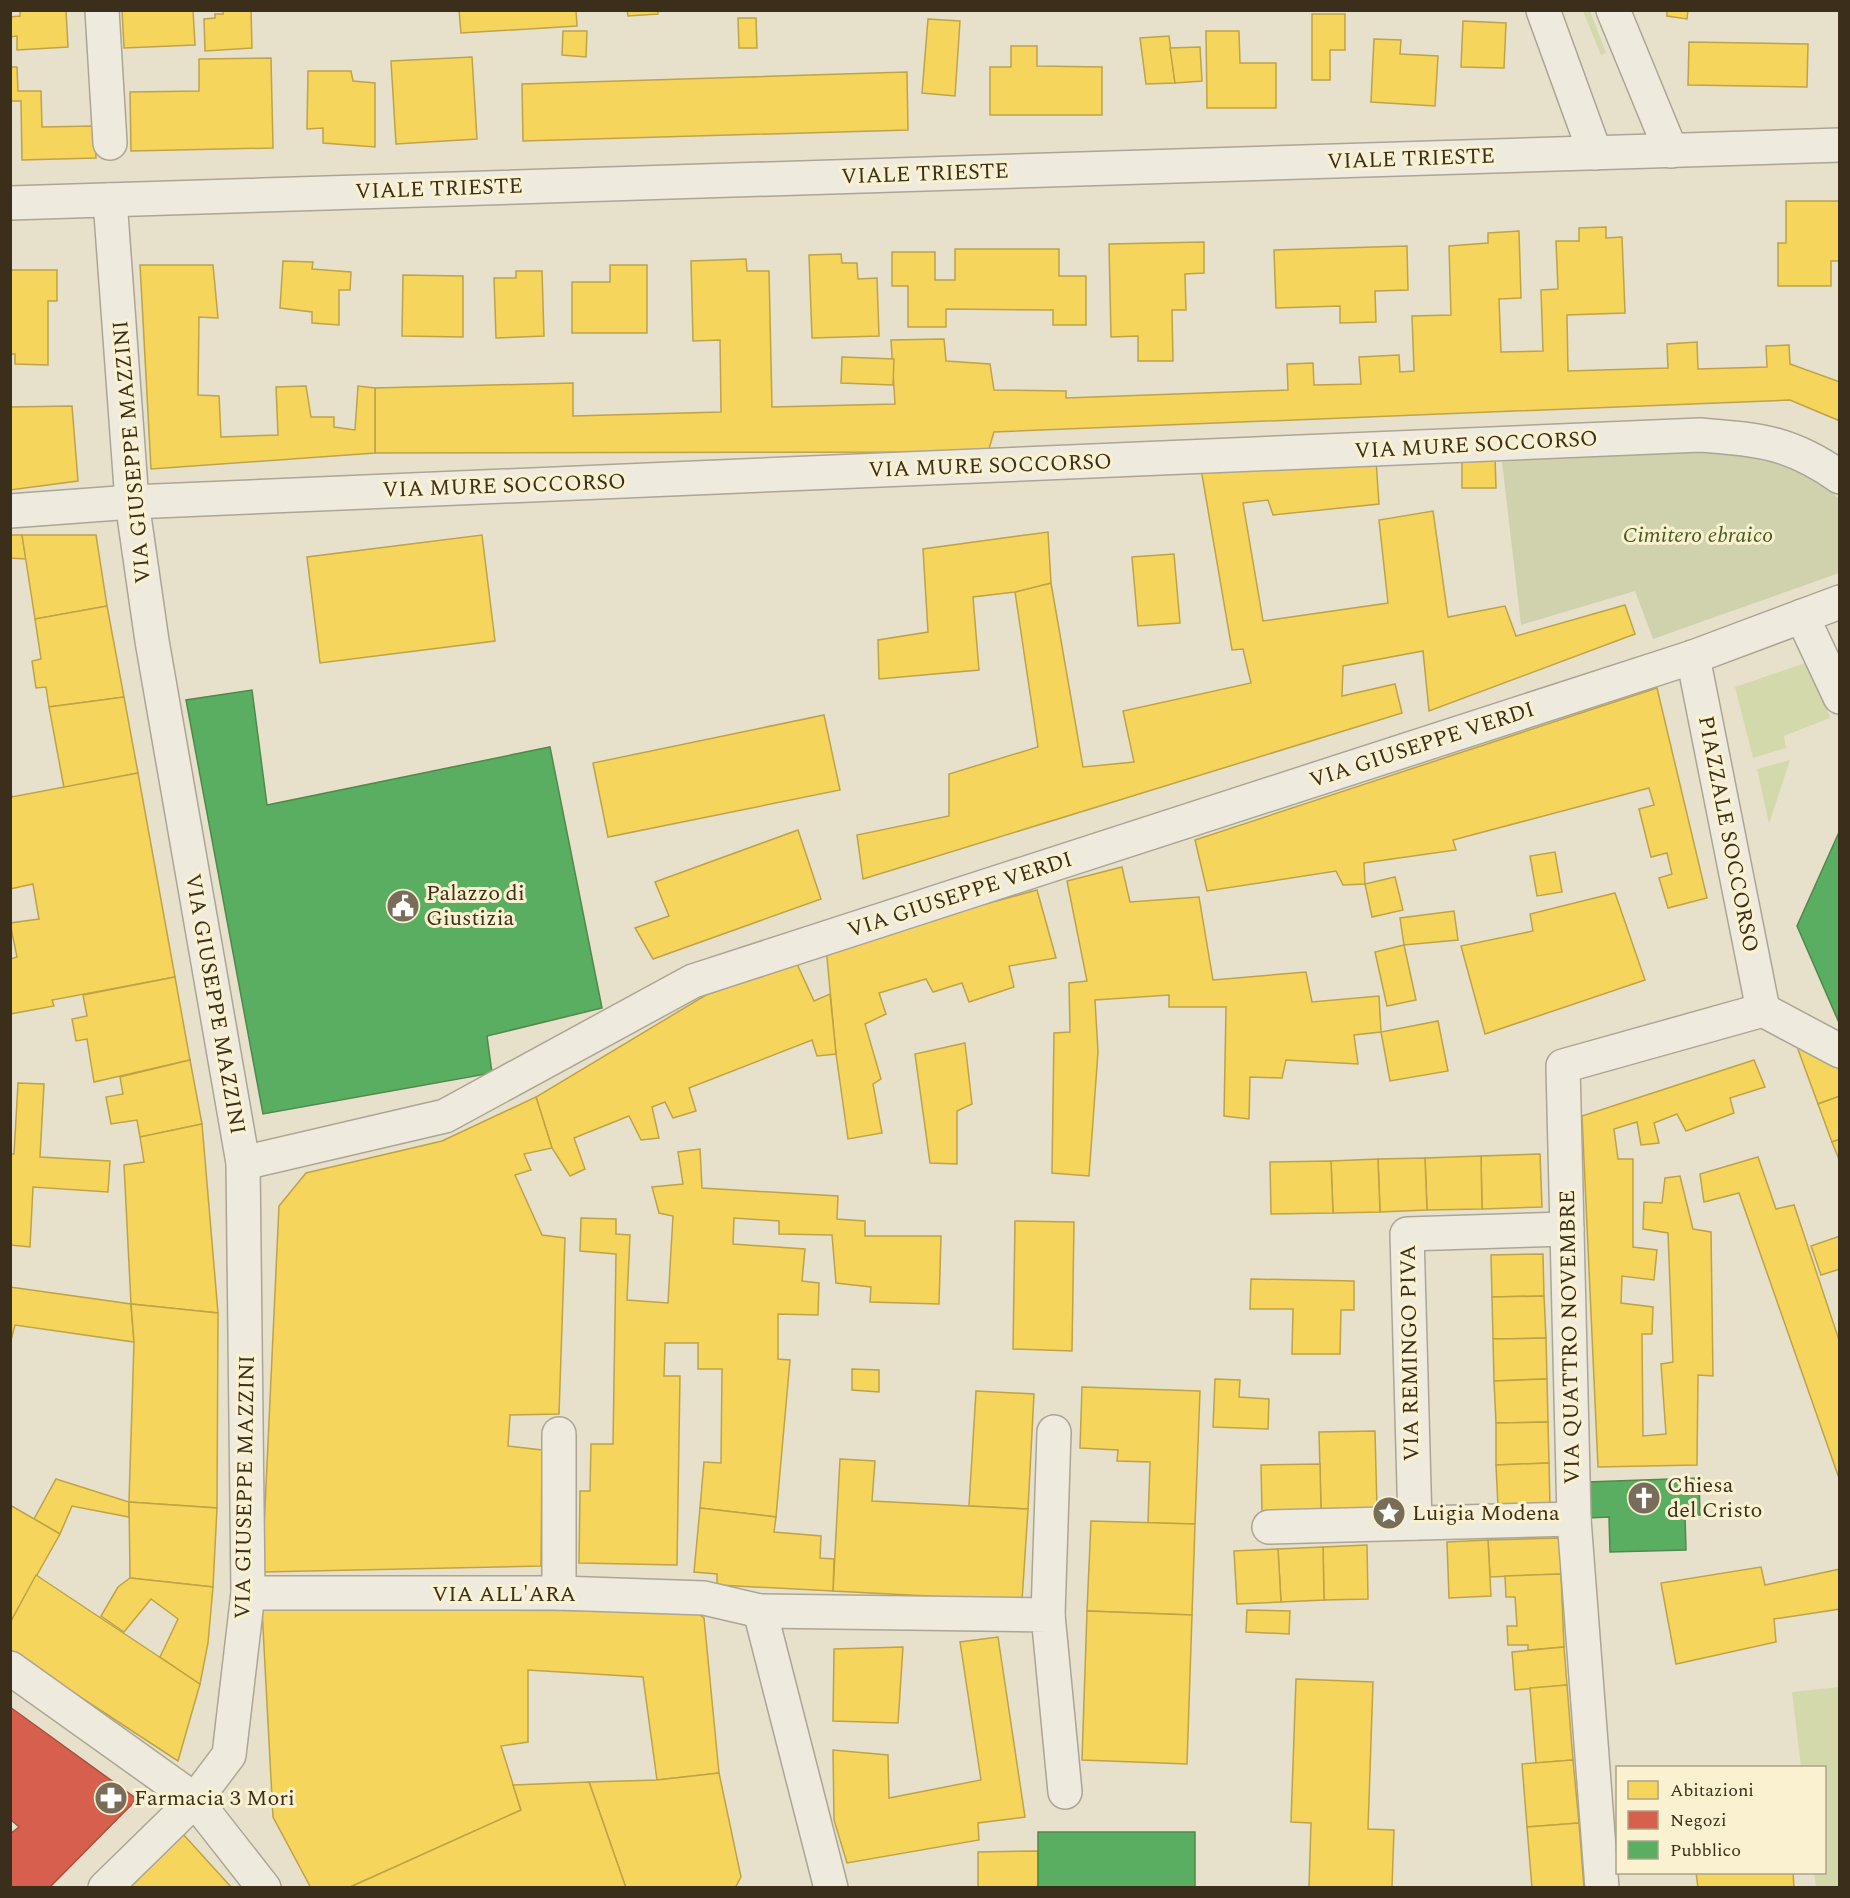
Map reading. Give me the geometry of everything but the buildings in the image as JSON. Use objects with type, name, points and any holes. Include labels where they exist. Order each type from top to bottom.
[{"type":"street","points":[[102,10],[110,142]]},
{"type":"street","points":[[1543,10],[1595,153]]},
{"type":"street","points":[[1612,10],[1671,152]]},
{"type":"street","name":"VIALE TRIESTE","points":[[10,203],[1839,145]]},
{"type":"street","name":"VIA GIUSEPPE MAZZINI","points":[[105,1887],[195,1800],[229,1755],[248,1593],[243,1163],[152,641],[132,502],[110,200]]},
{"type":"street","name":"VIA MURE SOCCORSO","points":[[10,511],[132,502],[1386,449],[1540,440],[1700,435],[1768,441],[1797,452],[1839,477]]},
{"type":"street","points":[[1693,657],[1839,602]]},
{"type":"street","points":[[1802,616],[1839,697]]},
{"type":"street","name":"VIA GIUSEPPE VERDI","points":[[243,1163],[445,1116],[693,981],[1693,657]]},
{"type":"street","name":"PIAZZALE SOCCORSO","points":[[1693,657],[1763,1010]]},
{"type":"street","points":[[1763,1010],[1839,1051]]},
{"type":"street","name":"VIA QUATTRO NOVEMBRE","points":[[1602,1887],[1574,1519],[1563,1066],[1763,1010]]},
{"type":"street","name":"VIA REMINGO PIVA","points":[[1415,1523],[1407,1234],[1567,1229]]},
{"type":"street","points":[[1054,1432],[1048,1615],[1065,1792]]},
{"type":"street","points":[[559,1434],[559,1593]]},
{"type":"street","points":[[1269,1527],[1574,1519]]},
{"type":"street","name":"VIA ALL'ARA","points":[[248,1593],[559,1593],[704,1598],[760,1611],[1048,1615]]},
{"type":"street","points":[[760,1611],[831,1887]]},
{"type":"street","points":[[10,1668],[195,1800],[264,1887]]},
{"type":"green space","points":[[1583,11],[1590,11],[1606,53],[1601,55]]},
{"type":"green space","name":"Cimitero ebraico","points":[[1724,450],[1772,457],[1820,481],[1839,499],[1839,573],[1653,639],[1635,591],[1521,625],[1502,462],[1593,454]]},
{"type":"green space","points":[[1811,661],[1830,718],[1784,736],[1786,748],[1753,758],[1735,687]]},
{"type":"green space","points":[[1790,760],[1769,824],[1757,769]]},
{"type":"green space","points":[[1839,1687],[1839,1887],[1816,1887],[1814,1874],[1826,1874],[1826,1766],[1801,1766],[1792,1692]]},
{"type":"place","name":"Palazzo di Giustizia","points":[[403,906]]},
{"type":"place","name":"Chiesa del Cristo","points":[[1644,1498]]},
{"type":"place","name":"Luigia Modena","points":[[1389,1513]]},
{"type":"place","name":"Farmacia 3 Mori","points":[[111,1798]]}]
